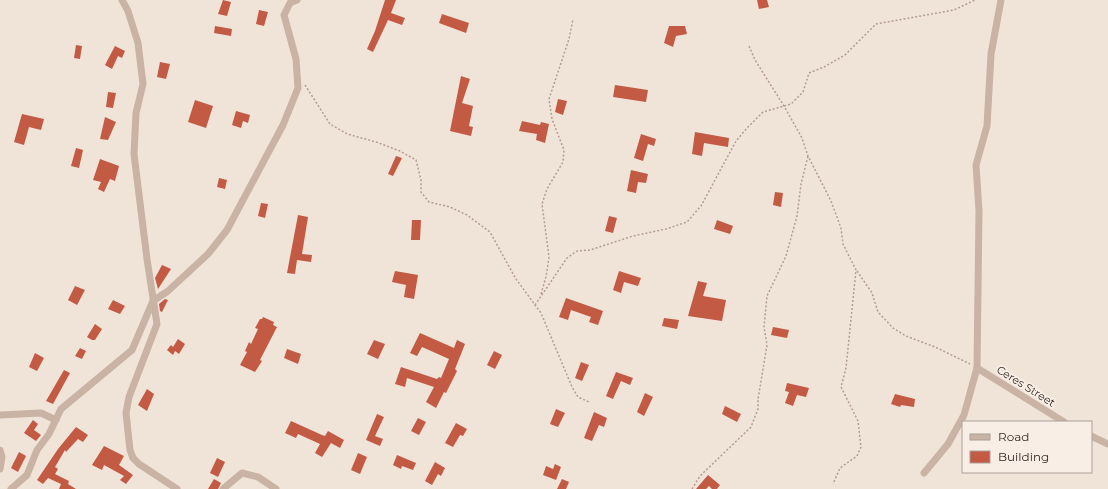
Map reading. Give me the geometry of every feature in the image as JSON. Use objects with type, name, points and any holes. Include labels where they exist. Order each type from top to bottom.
[{"type":"street","points":[[122,0],[128,11],[138,43],[143,84],[136,113],[134,154],[157,324],[126,406],[130,450],[139,464],[176,489]]},
{"type":"street","points":[[10,489],[27,475],[37,450],[49,434],[61,409],[132,350],[153,301],[168,291],[208,254],[226,230],[283,125],[298,88],[296,60],[284,15],[290,2],[297,0]]},
{"type":"street","points":[[924,473],[948,444],[964,415],[977,368],[979,211],[976,165],[987,126],[991,54],[1001,0]]},
{"type":"street","name":"Ceres Street","points":[[977,368],[1062,421]]},
{"type":"street","points":[[0,415],[41,413],[56,420]]},
{"type":"street","points":[[1092,436],[1108,444]]},
{"type":"street","points":[[0,450],[2,457],[0,469]]},
{"type":"street","points":[[222,489],[242,473],[258,477],[276,489]]},
{"type":"path","points":[[535,304],[567,258],[577,251],[590,250],[633,236],[666,229],[686,222],[701,206],[736,141],[748,127],[763,112],[791,104],[803,92],[809,73],[824,68],[845,55],[876,24],[954,10],[975,0]]},
{"type":"path","points":[[540,296],[546,277],[549,257],[542,204],[546,189],[563,162],[564,150],[552,119],[549,99],[569,39],[573,19]]},
{"type":"path","points":[[749,46],[755,60],[802,138],[808,156],[831,201],[841,228],[843,244],[862,281],[872,293],[878,312],[893,328],[906,336],[935,347],[977,368]]},
{"type":"path","points":[[298,73],[330,124],[347,134],[382,144],[416,160],[421,180],[421,192],[429,202],[450,207],[467,215],[490,232],[516,279],[541,313],[572,387],[578,396],[589,402]]},
{"type":"path","points":[[692,489],[700,476],[751,428],[758,409],[758,399],[767,346],[764,327],[767,296],[786,256],[797,216],[801,184],[808,156]]},
{"type":"path","points":[[833,484],[840,468],[856,456],[861,447],[858,421],[841,387],[846,368],[856,270]]},
{"type":"building","points":[[223,0],[231,2],[227,16],[218,14]]},
{"type":"building","points":[[385,0],[396,0],[391,13],[405,18],[402,25],[388,20],[373,52],[367,49],[375,31]]},
{"type":"building","points":[[757,0],[767,0],[769,7],[759,9]]},
{"type":"building","points":[[259,10],[268,12],[264,26],[256,24]]},
{"type":"building","points":[[442,14],[469,23],[466,33],[439,23]]},
{"type":"building","points":[[215,26],[232,29],[231,36],[214,33]]},
{"type":"building","points":[[669,26],[685,26],[687,34],[676,36],[673,47],[664,43]]},
{"type":"building","points":[[76,45],[82,46],[80,59],[74,58]]},
{"type":"building","points":[[115,46],[125,51],[122,58],[118,56],[112,69],[105,65]]},
{"type":"building","points":[[160,62],[170,64],[166,79],[157,77]]},
{"type":"building","points":[[461,76],[470,79],[462,103],[473,106],[469,126],[473,127],[471,136],[450,131]]},
{"type":"building","points":[[615,85],[648,90],[646,102],[613,97]]},
{"type":"building","points":[[108,92],[116,93],[113,108],[106,107]]},
{"type":"building","points":[[558,99],[567,101],[563,115],[555,112]]},
{"type":"building","points":[[195,100],[213,106],[206,128],[188,122]]},
{"type":"building","points":[[236,111],[250,115],[248,123],[243,121],[241,128],[232,125]]},
{"type":"building","points":[[22,114],[44,119],[41,130],[29,127],[24,145],[14,142]]},
{"type":"building","points":[[105,117],[116,122],[108,140],[100,139]]},
{"type":"building","points":[[522,121],[540,125],[541,122],[549,124],[545,143],[536,140],[537,134],[519,131]]},
{"type":"building","points":[[695,132],[729,138],[728,147],[704,143],[702,156],[692,154]]},
{"type":"building","points":[[641,134],[656,139],[654,146],[648,144],[643,161],[634,158]]},
{"type":"building","points":[[76,148],[83,150],[79,168],[71,166]]},
{"type":"building","points":[[396,156],[402,158],[393,176],[388,174]]},
{"type":"building","points":[[100,159],[119,166],[115,181],[110,179],[104,192],[98,189],[101,182],[93,180]]},
{"type":"building","points":[[631,170],[648,174],[646,183],[638,182],[636,193],[627,191]]},
{"type":"building","points":[[219,178],[227,180],[225,189],[217,187]]},
{"type":"building","points":[[775,192],[783,193],[781,207],[773,205]]},
{"type":"building","points":[[261,203],[268,204],[265,218],[258,216]]},
{"type":"building","points":[[298,215],[308,217],[302,254],[312,255],[311,262],[297,260],[295,274],[287,273]]},
{"type":"building","points":[[609,216],[617,218],[613,233],[605,231]]},
{"type":"building","points":[[412,220],[421,220],[420,240],[411,240]]},
{"type":"building","points":[[717,220],[733,226],[730,234],[714,229]]},
{"type":"building","points":[[162,265],[171,269],[158,289],[155,278]]},
{"type":"building","points":[[395,271],[418,275],[414,299],[404,297],[406,285],[392,282]]},
{"type":"building","points":[[619,271],[641,278],[638,286],[624,282],[621,293],[613,290]]},
{"type":"building","points":[[698,281],[707,283],[703,296],[726,300],[722,321],[688,316]]},
{"type":"building","points":[[75,286],[85,290],[77,305],[68,300]]},
{"type":"building","points":[[566,298],[603,311],[598,325],[589,322],[591,317],[571,310],[568,320],[559,317]]},
{"type":"building","points":[[165,299],[168,300],[162,312],[160,311],[159,304]]},
{"type":"building","points":[[113,300],[125,306],[120,314],[108,309]]},
{"type":"building","points":[[263,317],[274,322],[273,325],[277,327],[260,360],[262,361],[255,372],[240,365],[247,352],[245,351],[249,342],[251,344],[258,329],[255,328],[260,319]]},
{"type":"building","points":[[664,318],[679,320],[677,329],[662,326]]},
{"type":"building","points":[[95,324],[102,329],[95,340],[92,340],[87,337]]},
{"type":"building","points":[[773,327],[789,330],[787,338],[771,335]]},
{"type":"building","points":[[420,333],[454,348],[457,340],[465,344],[455,369],[457,371],[446,393],[444,392],[436,408],[426,402],[434,387],[407,378],[405,387],[395,384],[401,367],[437,379],[439,377],[441,378],[449,359],[422,347],[417,356],[410,353]]},
{"type":"building","points":[[178,339],[185,344],[179,354],[175,351],[173,355],[167,350],[171,345],[173,347]]},
{"type":"building","points":[[374,340],[385,344],[378,359],[367,354]]},
{"type":"building","points":[[80,348],[86,351],[82,359],[75,356]]},
{"type":"building","points":[[287,349],[301,354],[298,364],[284,358]]},
{"type":"building","points":[[494,351],[502,355],[495,369],[487,365]]},
{"type":"building","points":[[35,353],[44,358],[37,371],[29,367]]},
{"type":"building","points":[[581,362],[589,365],[582,381],[575,378]]},
{"type":"building","points":[[64,370],[70,373],[53,404],[46,401]]},
{"type":"building","points":[[616,372],[633,378],[630,385],[621,381],[613,399],[606,396]]},
{"type":"building","points":[[787,383],[809,388],[806,397],[797,395],[793,406],[785,403],[789,392],[785,391]]},
{"type":"building","points":[[147,389],[154,394],[147,411],[138,405]]},
{"type":"building","points":[[645,393],[653,397],[644,416],[637,412]]},
{"type":"building","points":[[895,394],[915,399],[914,407],[901,405],[900,407],[891,404]]},
{"type":"building","points":[[725,406],[741,414],[737,422],[722,414]]},
{"type":"building","points":[[556,409],[565,413],[558,427],[550,424]]},
{"type":"building","points":[[594,412],[607,418],[604,427],[599,425],[592,441],[584,438]]},
{"type":"building","points":[[377,414],[384,417],[375,436],[383,439],[380,446],[366,440]]},
{"type":"building","points":[[418,418],[426,422],[419,435],[411,431]]},
{"type":"building","points":[[33,420],[38,424],[34,430],[41,435],[36,441],[24,433]]},
{"type":"building","points":[[291,421],[325,436],[328,431],[344,440],[340,448],[331,443],[322,457],[315,453],[320,444],[298,434],[296,438],[285,433]]},
{"type":"building","points":[[456,423],[467,429],[463,436],[460,435],[453,447],[445,443]]},
{"type":"building","points":[[76,427],[88,435],[83,442],[78,439],[66,452],[65,450],[55,467],[58,469],[55,474],[69,481],[68,484],[76,489],[59,489],[61,484],[48,478],[43,484],[37,480],[58,449]]},
{"type":"building","points":[[104,446],[124,456],[119,465],[133,475],[126,484],[120,480],[124,476],[104,465],[102,470],[92,465]]},
{"type":"building","points":[[19,452],[26,456],[18,472],[11,468]]},
{"type":"building","points":[[358,453],[367,457],[360,474],[351,470]]},
{"type":"building","points":[[397,455],[416,463],[413,470],[402,466],[401,469],[393,465]]},
{"type":"building","points":[[217,458],[225,462],[218,477],[210,473]]},
{"type":"building","points":[[435,462],[445,468],[441,476],[438,474],[432,485],[425,481]]},
{"type":"building","points":[[555,464],[561,467],[556,480],[543,475],[546,466],[553,469]]},
{"type":"building","points":[[708,475],[720,485],[717,489],[712,489],[709,486],[706,489],[696,489]]},
{"type":"building","points":[[214,479],[221,483],[218,489],[208,489]]},
{"type":"building","points":[[562,479],[569,482],[566,489],[557,489]]}]
